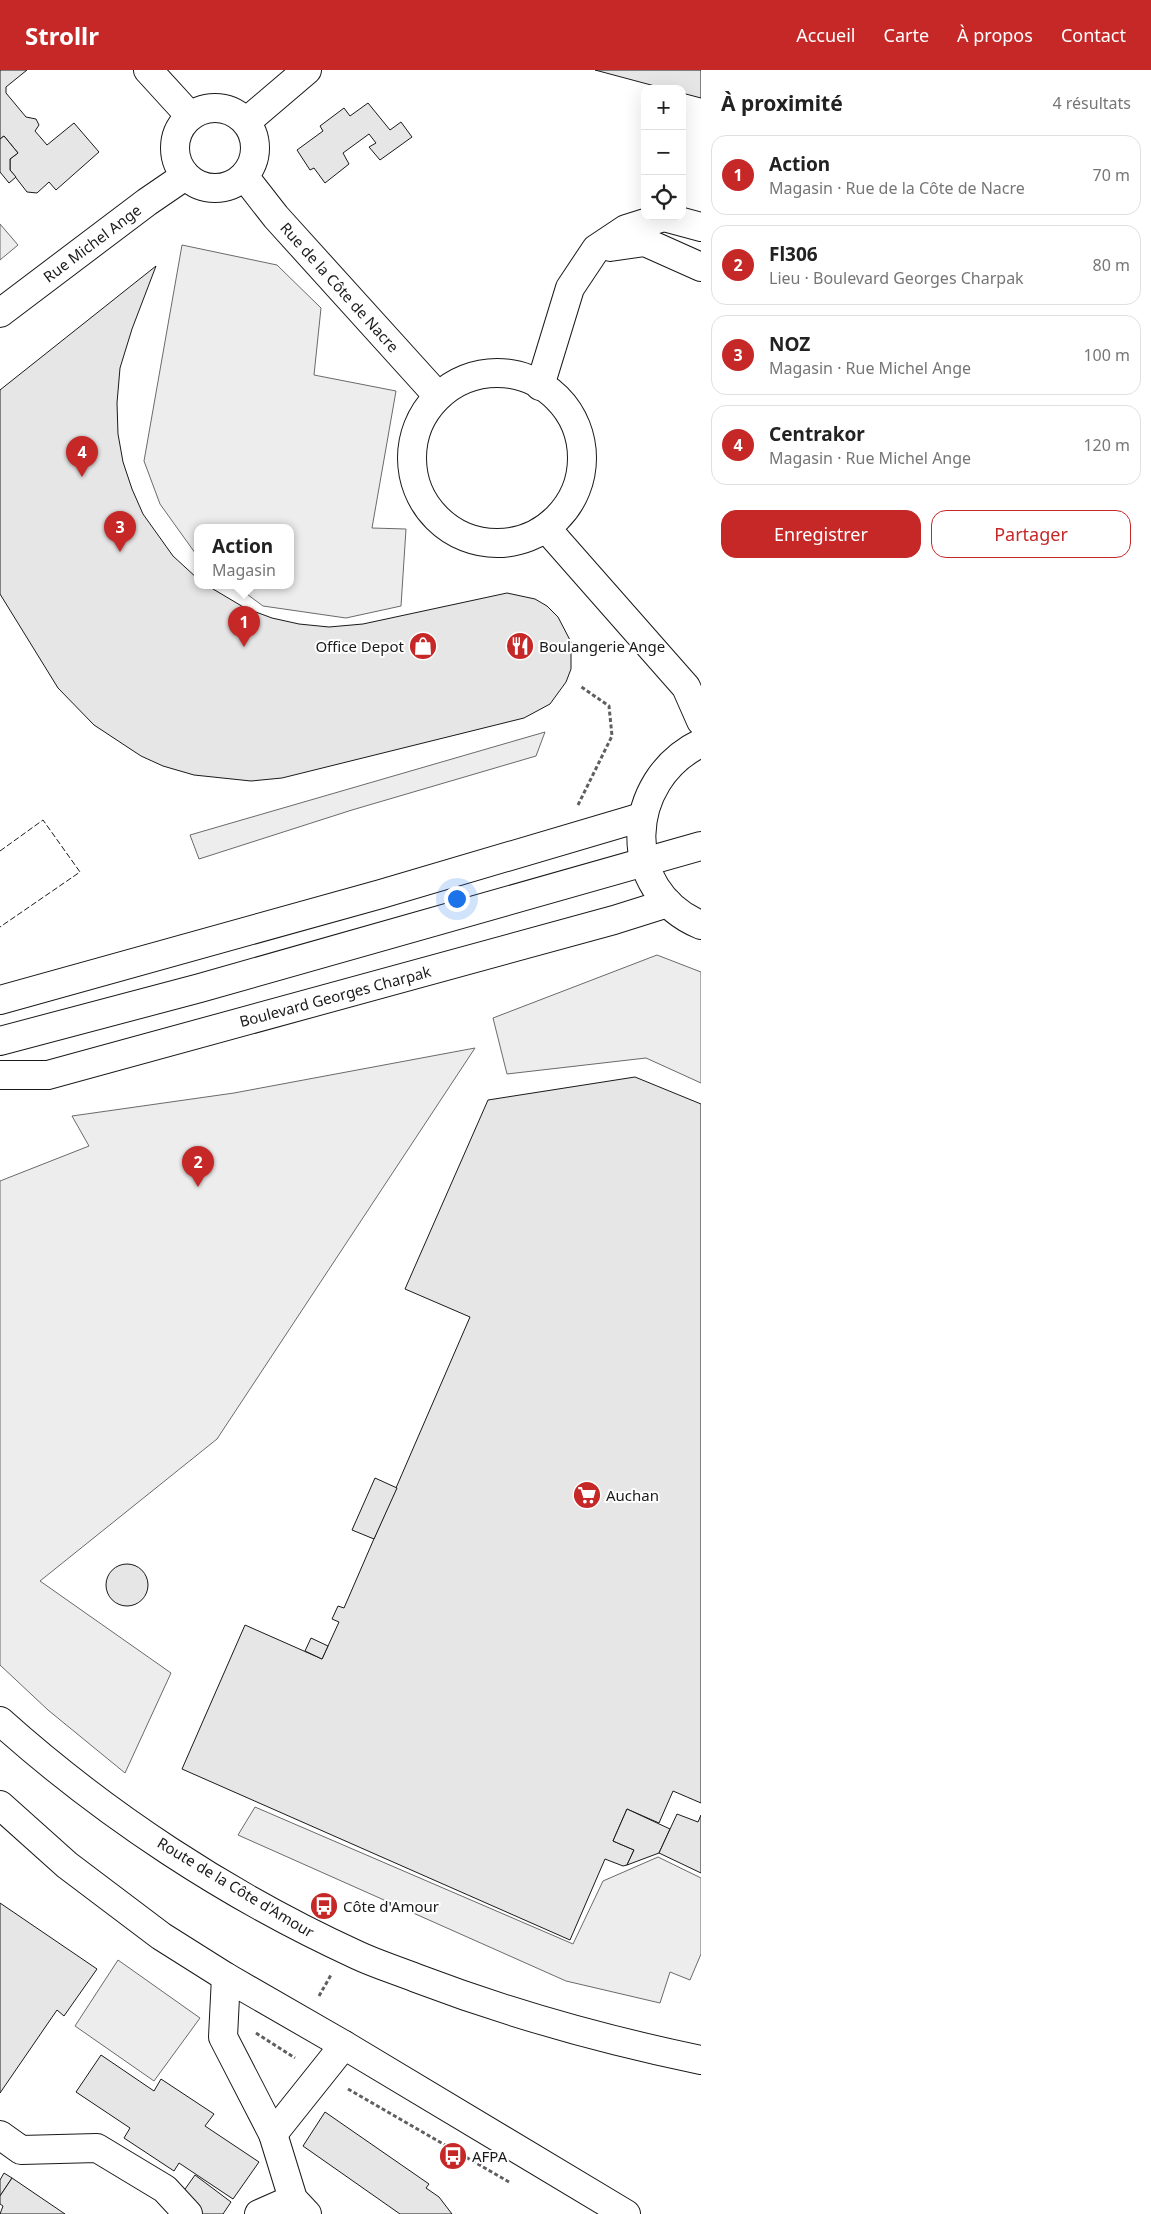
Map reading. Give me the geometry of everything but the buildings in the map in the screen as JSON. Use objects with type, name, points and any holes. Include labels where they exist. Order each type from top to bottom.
[{"type":"main road","points":[[148,70],[190,116]]},
{"type":"main road","points":[[246,122],[307,70]]},
{"type":"main road","points":[[213,108],[237,114],[246,122],[255,144],[255,155],[251,167],[244,176],[234,184],[221,188],[208,188],[196,184],[185,176],[178,164],[175,145],[181,126],[190,116],[201,110],[213,108]]},
{"type":"main road","name":"Rue Michel Ange","points":[[0,313],[147,202],[185,176]]},
{"type":"main road","name":"Rue de la Côte de Nacre","points":[[244,176],[276,217],[438,396]]},
{"type":"main road","points":[[540,386],[570,288],[596,249],[626,229],[664,217],[701,227]]},
{"type":"main road","points":[[596,249],[645,242],[701,267]]},
{"type":"main road","points":[[505,373],[528,379],[540,386],[551,392],[568,412],[579,435],[582,462],[577,487],[565,510],[546,528],[523,540],[498,544],[472,540],[449,529],[430,511],[417,489],[411,464],[413,440],[422,416],[438,396],[458,382],[480,374],[505,373]]},
{"type":"main road","points":[[546,528],[686,688],[701,721]]},
{"type":"main road","points":[[701,743],[685,751],[665,769],[650,791],[642,817],[641,839],[645,860],[654,883],[668,903],[690,920],[701,925]]},
{"type":"main road","points":[[0,1000],[371,896],[578,822],[642,817]]},
{"type":"main road","points":[[0,1041],[200,988],[645,860],[701,846]]},
{"type":"main road","name":"Boulevard Georges Charpak","points":[[0,1075],[48,1075],[614,920],[668,903]]},
{"type":"main road","name":"Route de la Côte d'Amour","points":[[0,1721],[53,1767],[181,1858],[266,1909],[345,1949],[473,1999],[623,2042],[701,2060]]},
{"type":"main road","points":[[0,1805],[67,1865],[161,1936],[226,1977],[344,2044],[626,2214]]},
{"type":"main road","points":[[226,1977],[223,2037],[273,2134],[300,2207],[259,2214]]},
{"type":"main road","points":[[273,2134],[344,2044]]},
{"type":"main road","points":[[0,2135],[21,2150],[97,2148],[165,2189],[188,2214]]},
{"type":"path","points":[[578,822],[612,736],[609,706],[580,686]]},
{"type":"path","points":[[287,2053],[345,1949]]},
{"type":"shaded area","points":[[0,224],[18,245],[0,260]]},
{"type":"shaded area","points":[[182,245],[277,265],[321,308],[314,375],[396,391],[372,528],[406,529],[401,606],[346,618],[263,606],[240,589],[294,589],[294,524],[194,524],[194,551],[160,504],[144,461]]},
{"type":"shaded area","points":[[545,732],[536,756],[352,810],[199,859],[190,835]]},
{"type":"shaded area","points":[[657,955],[701,972],[701,1083],[646,1058],[507,1074],[493,1018]]},
{"type":"shaded area","points":[[475,1048],[217,1439],[40,1581],[171,1673],[125,1773],[48,1710],[0,1665],[0,1181],[89,1146],[72,1116],[234,1093]]},
{"type":"shaded area","points":[[255,1807],[573,1944],[603,1881],[658,1857],[701,1878],[701,1954],[690,1980],[670,1972],[660,2003],[566,1981],[238,1835]]},
{"type":"shaded area","points":[[118,1960],[200,2018],[154,2081],[75,2026]]},
{"type":"fence","points":[[0,851],[43,820],[80,872],[0,927]]},
{"type":"place","name":"Centrakor","points":[[82,477]]},
{"type":"place","name":"NOZ","points":[[120,552]]},
{"type":"place","name":"Office Depot","points":[[423,646]]},
{"type":"place","name":"Boulangerie Ange","points":[[520,646]]},
{"type":"place","name":"Action","points":[[244,647]]},
{"type":"place","name":"Fl306","points":[[198,1187]]},
{"type":"place","name":"Auchan","points":[[587,1495]]},
{"type":"place","name":"Côte d'Amour","points":[[324,1906]]},
{"type":"place","name":"AFPA","points":[[453,2156]]}]
